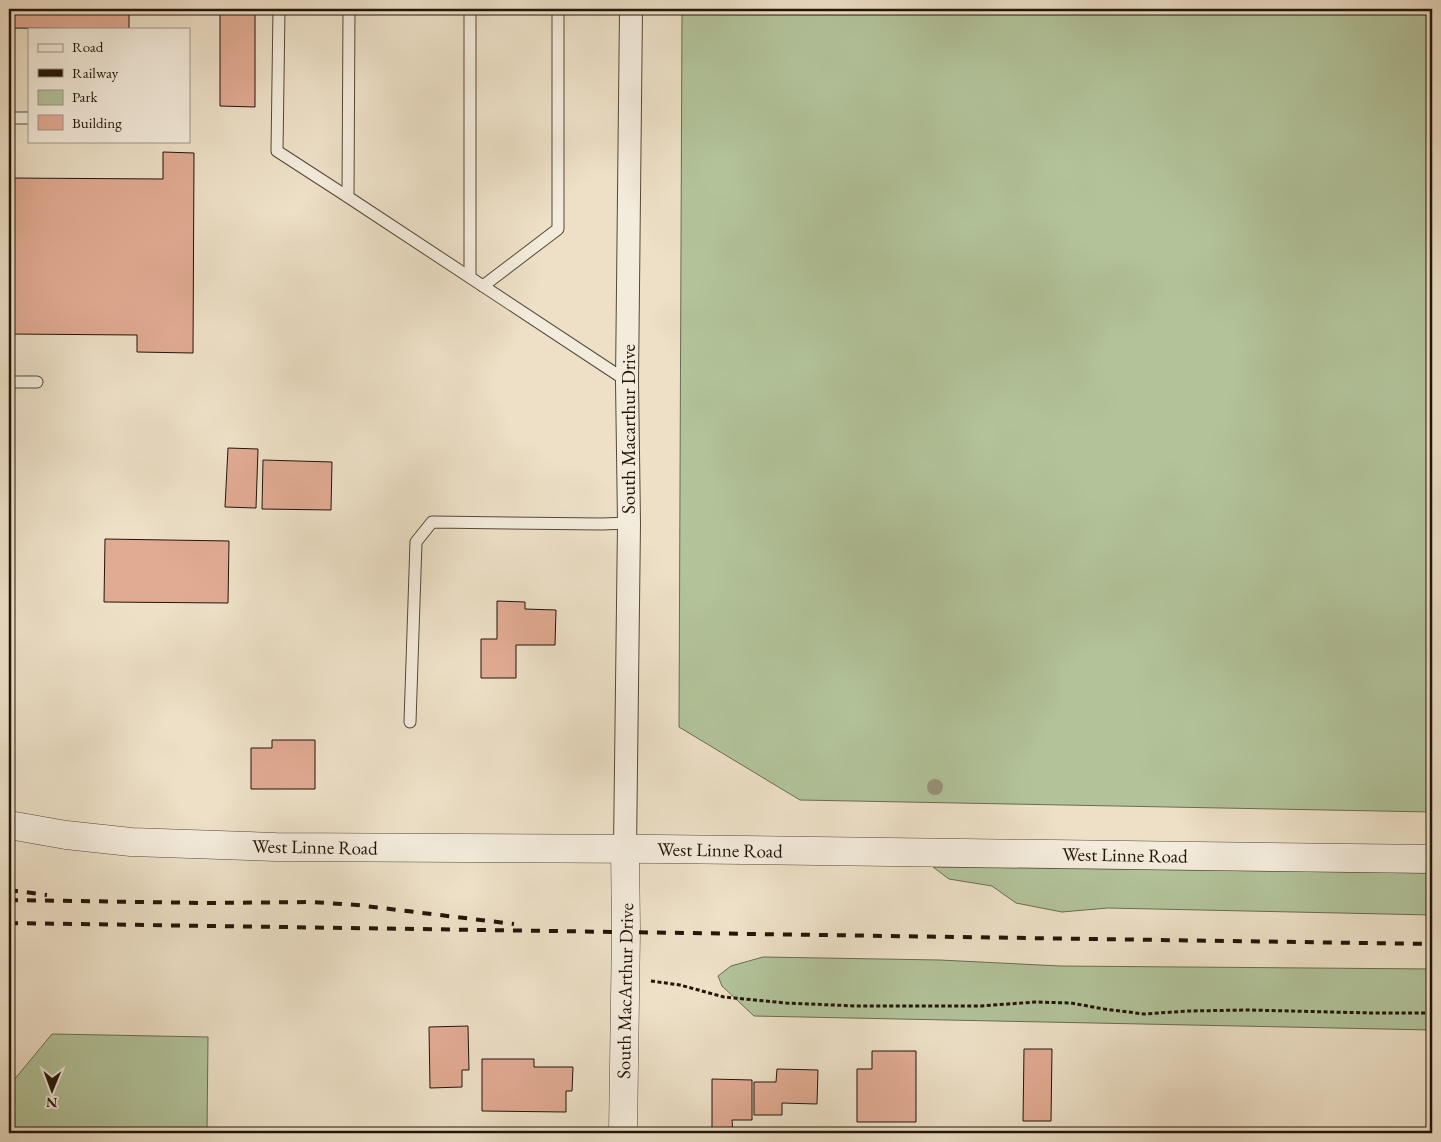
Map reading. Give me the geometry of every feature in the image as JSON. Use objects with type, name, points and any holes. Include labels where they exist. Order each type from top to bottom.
[{"type":"street","name":"South Macarthur Drive","points":[[625,849],[632,9]]},
{"type":"street","name":"West Linne Road","points":[[9,825],[96,839],[174,844],[276,847],[625,849],[1432,859]]},
{"type":"street","name":"South MacArthur Drive","points":[[624,1133],[625,849]]},
{"type":"lane","points":[[279,9],[278,151],[628,381]]},
{"type":"lane","points":[[348,197],[349,9]]},
{"type":"lane","points":[[470,9],[470,277]]},
{"type":"lane","points":[[483,286],[558,229],[558,9]]},
{"type":"lane","points":[[9,118],[28,118]]},
{"type":"lane","points":[[9,382],[37,382]]},
{"type":"lane","points":[[410,722],[416,542],[432,522],[629,523]]},
{"type":"path","points":[[626,980],[658,981],[724,997],[846,1006],[981,1006],[1035,1002],[1071,1003],[1144,1014],[1188,1010],[1432,1013]]},
{"type":"green space","points":[[682,9],[1432,9],[1432,812],[800,800],[679,727]]},
{"type":"green space","points":[[933,867],[1432,873],[1432,915],[1108,908],[1062,912],[1016,903],[992,886],[949,879]]},
{"type":"green space","points":[[763,957],[940,960],[1060,966],[1432,969],[1432,1030],[754,1016],[722,986],[718,976],[731,966]]},
{"type":"green space","points":[[52,1034],[208,1037],[207,1133],[9,1133],[9,1086]]},
{"type":"building","points":[[9,9],[129,9],[129,28],[9,28]]},
{"type":"building","points":[[220,9],[255,9],[255,107],[220,106]]},
{"type":"building","points":[[163,152],[194,153],[193,353],[137,352],[137,335],[9,334],[9,178],[163,179]]},
{"type":"building","points":[[228,448],[258,449],[256,508],[225,507]]},
{"type":"building","points":[[263,460],[332,462],[331,510],[262,509]]},
{"type":"building","points":[[105,539],[229,541],[228,603],[104,602]]},
{"type":"building","points":[[497,601],[525,602],[525,609],[556,610],[555,645],[516,645],[516,678],[481,678],[481,639],[497,639]]},
{"type":"building","points":[[272,740],[315,740],[315,789],[251,789],[251,748],[272,748]]},
{"type":"building","points":[[468,1026],[469,1070],[462,1070],[462,1087],[430,1088],[429,1027]]},
{"type":"building","points":[[1024,1049],[1052,1049],[1051,1121],[1023,1121]]},
{"type":"building","points":[[872,1051],[916,1051],[916,1122],[857,1122],[857,1069],[872,1069]]},
{"type":"building","points":[[482,1059],[534,1059],[534,1067],[573,1067],[572,1091],[566,1091],[566,1112],[482,1111]]},
{"type":"building","points":[[777,1069],[818,1070],[817,1104],[782,1103],[782,1115],[754,1115],[754,1082],[776,1082]]},
{"type":"building","points":[[712,1079],[752,1080],[752,1120],[732,1120],[733,1133],[712,1133]]},
{"type":"railway","points":[[9,890],[47,895]]},
{"type":"railway","points":[[9,900],[206,903],[311,902],[357,905],[514,924]]},
{"type":"railway","points":[[9,923],[1432,944]]}]
